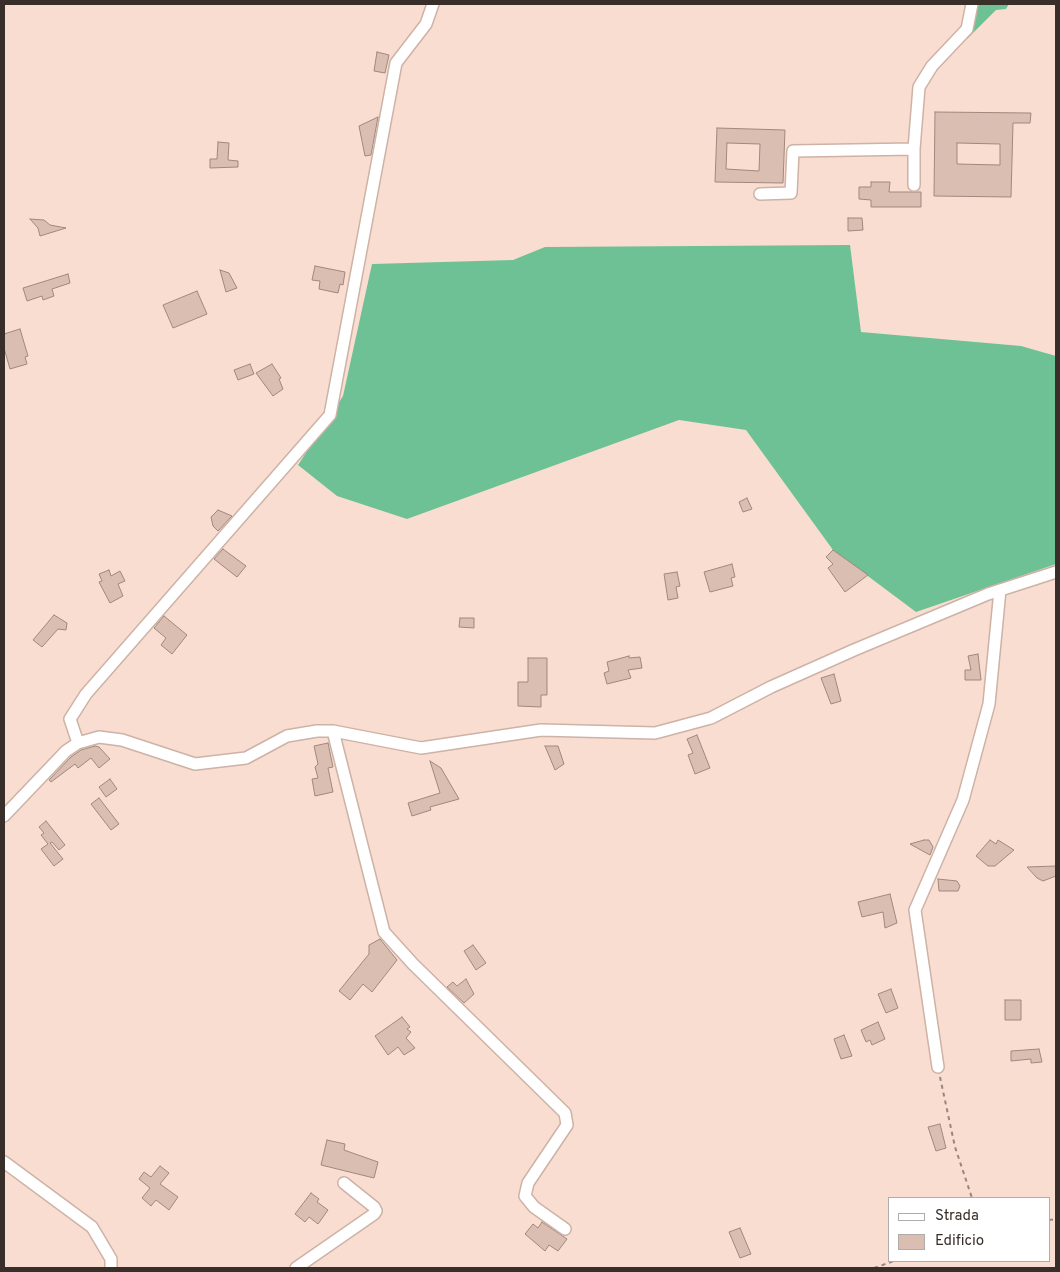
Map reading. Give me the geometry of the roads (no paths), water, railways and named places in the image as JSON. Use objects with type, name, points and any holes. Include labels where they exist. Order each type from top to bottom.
[{"type":"street","points":[[78,743],[70,719],[86,694],[330,415],[396,62],[426,24],[433,4]]},
{"type":"street","points":[[914,185],[914,149],[919,87],[932,66],[967,29],[972,4]]},
{"type":"street","points":[[760,194],[791,193],[794,151],[914,149]]},
{"type":"street","points":[[4,816],[66,751],[78,743],[99,737],[122,740],[195,764],[246,758],[287,736],[317,731],[333,731],[421,748],[541,730],[655,732],[712,718],[771,687],[854,650],[1000,590],[1056,572]]},
{"type":"street","points":[[938,1066],[915,910],[963,800],[989,704],[1000,590]]},
{"type":"street","points":[[333,731],[384,932],[413,964],[565,1113],[567,1125],[528,1183],[525,1196],[534,1207],[565,1229]]},
{"type":"street","points":[[4,1162],[92,1227],[110,1259],[111,1268]]},
{"type":"street","points":[[296,1268],[376,1211],[374,1207],[344,1184]]}]
